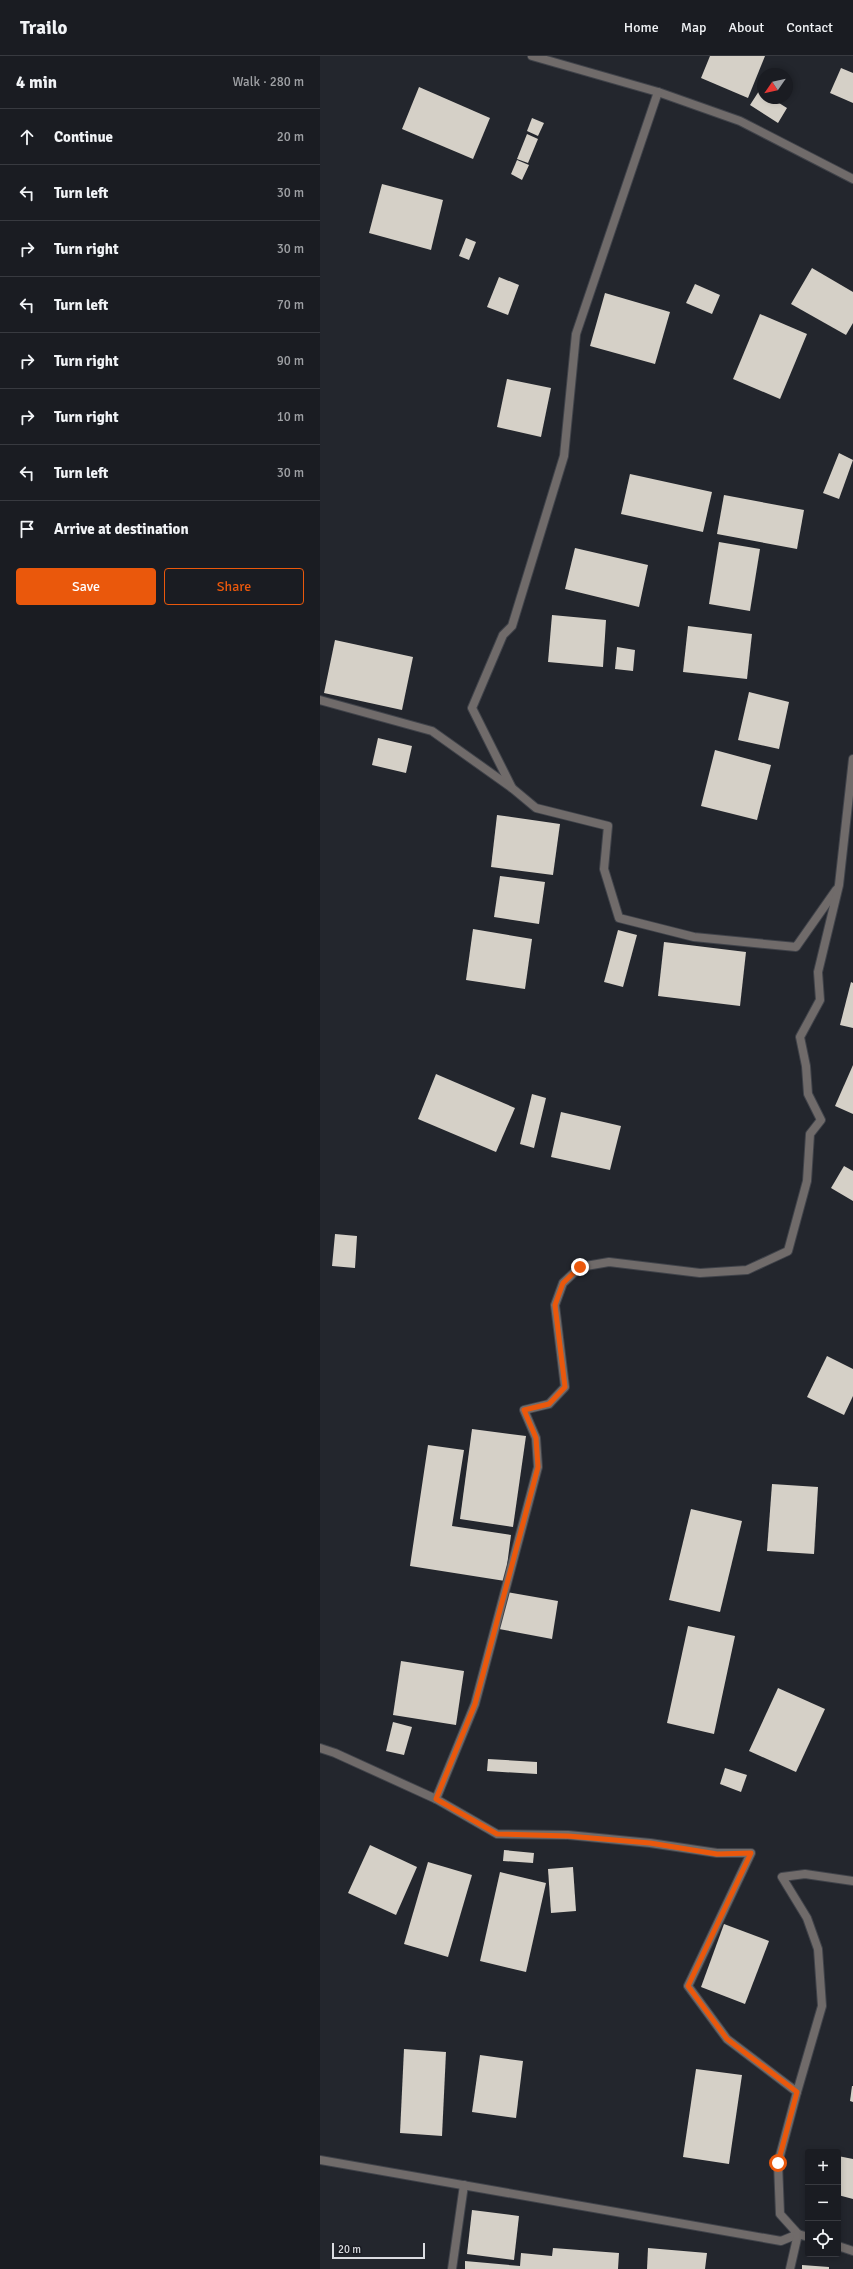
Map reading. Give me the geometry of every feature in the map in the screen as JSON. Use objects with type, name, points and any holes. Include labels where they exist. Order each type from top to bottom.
[{"type":"street","points":[[532,56],[658,92],[740,121],[853,179]]},
{"type":"street","points":[[512,788],[472,708],[503,635],[512,626],[564,456],[576,334],[658,92]]},
{"type":"street","points":[[320,700],[432,731],[512,788],[536,808],[608,826],[604,869],[620,918],[694,937],[796,947],[839,885]]},
{"type":"street","points":[[436,1799],[475,1704],[538,1467],[536,1438],[524,1410],[549,1404],[565,1387],[555,1305],[563,1283],[580,1267],[609,1262],[700,1273],[748,1270],[788,1251],[807,1181],[810,1134],[821,1120],[808,1094],[806,1066],[800,1038],[820,1000],[818,972],[839,885],[853,759]]},
{"type":"street","points":[[320,1748],[436,1799],[497,1834],[568,1836],[650,1843],[717,1854],[751,1853],[688,1986],[727,2039],[797,2092]]},
{"type":"street","points":[[805,2236],[798,2234],[780,2214],[778,2163],[822,2006],[818,1948],[807,1918],[782,1877],[806,1874],[853,1880]]},
{"type":"street","points":[[320,2160],[781,2241],[798,2234]]},
{"type":"street","points":[[452,2269],[464,2185]]},
{"type":"street","points":[[790,2269],[798,2234]]},
{"type":"street","points":[[841,2247],[853,2251]]},
{"type":"building","points":[[710,56],[765,56],[760,68],[757,68],[757,76],[748,98],[701,78]]},
{"type":"building","points":[[841,68],[853,73],[853,103],[830,93]]},
{"type":"building","points":[[419,87],[490,118],[473,159],[402,129]]},
{"type":"building","points":[[757,94],[757,104],[781,104],[787,108],[778,123],[750,105]]},
{"type":"building","points":[[532,118],[544,123],[538,136],[527,131]]},
{"type":"building","points":[[527,134],[538,139],[528,163],[517,159]]},
{"type":"building","points":[[517,160],[529,165],[522,180],[511,174]]},
{"type":"building","points":[[382,184],[443,200],[431,250],[369,233]]},
{"type":"building","points":[[466,238],[476,242],[469,260],[459,256]]},
{"type":"building","points":[[812,268],[853,292],[853,323],[846,335],[791,304]]},
{"type":"building","points":[[499,277],[519,285],[508,315],[487,307]]},
{"type":"building","points":[[695,284],[720,295],[712,314],[686,303]]},
{"type":"building","points":[[605,293],[670,312],[655,364],[590,346]]},
{"type":"building","points":[[760,314],[807,334],[780,399],[733,379]]},
{"type":"building","points":[[507,379],[551,388],[541,437],[497,427]]},
{"type":"building","points":[[839,453],[853,460],[839,499],[823,493]]},
{"type":"building","points":[[630,474],[712,492],[703,532],[621,514]]},
{"type":"building","points":[[724,495],[804,510],[797,549],[717,534]]},
{"type":"building","points":[[719,542],[760,549],[750,611],[709,604]]},
{"type":"building","points":[[575,548],[648,565],[639,607],[565,589]]},
{"type":"building","points":[[552,615],[606,620],[603,667],[548,662]]},
{"type":"building","points":[[688,626],[752,634],[747,679],[683,672]]},
{"type":"building","points":[[335,640],[413,657],[402,710],[324,693]]},
{"type":"building","points":[[617,647],[635,650],[633,671],[615,669]]},
{"type":"building","points":[[749,692],[789,702],[779,749],[738,740]]},
{"type":"building","points":[[378,738],[412,746],[406,773],[372,765]]},
{"type":"building","points":[[715,750],[771,765],[757,820],[701,806]]},
{"type":"building","points":[[497,815],[560,824],[553,875],[491,867]]},
{"type":"building","points":[[500,876],[545,882],[539,924],[494,917]]},
{"type":"building","points":[[473,929],[532,939],[525,989],[466,980]]},
{"type":"building","points":[[618,930],[637,935],[623,987],[604,982]]},
{"type":"building","points":[[664,942],[746,952],[740,1006],[658,996]]},
{"type":"building","points":[[851,982],[853,983],[853,1028],[840,1025]]},
{"type":"building","points":[[853,1065],[853,1114],[835,1106]]},
{"type":"building","points":[[436,1074],[515,1108],[496,1152],[418,1119]]},
{"type":"building","points":[[532,1094],[546,1098],[534,1148],[520,1144]]},
{"type":"building","points":[[561,1112],[621,1126],[610,1170],[551,1157]]},
{"type":"building","points":[[844,1166],[853,1171],[853,1201],[831,1188]]},
{"type":"building","points":[[335,1234],[357,1236],[355,1268],[332,1266]]},
{"type":"building","points":[[827,1356],[853,1369],[853,1396],[844,1415],[807,1397]]},
{"type":"building","points":[[472,1429],[526,1436],[513,1527],[460,1519]]},
{"type":"building","points":[[428,1445],[464,1450],[452,1526],[511,1535],[505,1581],[410,1566]]},
{"type":"building","points":[[772,1484],[818,1487],[814,1554],[767,1551]]},
{"type":"building","points":[[691,1509],[742,1521],[720,1612],[669,1600]]},
{"type":"building","points":[[506,1592],[558,1601],[552,1639],[499,1629]]},
{"type":"building","points":[[688,1626],[735,1636],[714,1734],[667,1723]]},
{"type":"building","points":[[401,1661],[464,1671],[456,1725],[393,1715]]},
{"type":"building","points":[[778,1688],[825,1709],[796,1772],[749,1751]]},
{"type":"building","points":[[393,1722],[412,1727],[404,1755],[386,1751]]},
{"type":"building","points":[[488,1759],[537,1762],[537,1774],[487,1771]]},
{"type":"building","points":[[725,1768],[747,1775],[741,1792],[720,1784]]},
{"type":"building","points":[[370,1845],[417,1867],[396,1915],[348,1893]]},
{"type":"building","points":[[504,1850],[534,1853],[533,1863],[503,1861]]},
{"type":"building","points":[[428,1862],[472,1875],[448,1957],[404,1944]]},
{"type":"building","points":[[573,1867],[576,1911],[551,1913],[548,1869]]},
{"type":"building","points":[[500,1872],[546,1883],[526,1972],[480,1961]]},
{"type":"building","points":[[724,1924],[769,1941],[745,2004],[701,1987]]},
{"type":"building","points":[[404,2049],[446,2052],[442,2136],[400,2133]]},
{"type":"building","points":[[480,2055],[523,2061],[516,2118],[472,2112]]},
{"type":"building","points":[[696,2069],[742,2075],[729,2164],[683,2157]]},
{"type":"building","points":[[853,2086],[853,2102],[850,2101]]},
{"type":"building","points":[[841,2157],[853,2159],[853,2199],[841,2196]]},
{"type":"building","points":[[472,2210],[519,2216],[514,2260],[467,2254]]},
{"type":"building","points":[[553,2248],[619,2253],[618,2269],[465,2269],[465,2261],[520,2266],[521,2253],[552,2256]]},
{"type":"building","points":[[648,2248],[707,2253],[705,2269],[647,2269]]},
{"type":"building","points":[[802,2265],[829,2267],[829,2269],[802,2269]]},
{"type":"route","points":[[580,1267],[563,1283],[555,1305],[565,1387],[549,1404],[524,1410],[536,1438],[538,1467],[475,1704],[436,1799],[497,1834],[568,1836],[650,1843],[717,1854],[751,1853],[688,1986],[727,2039],[797,2092],[778,2163]]}]
